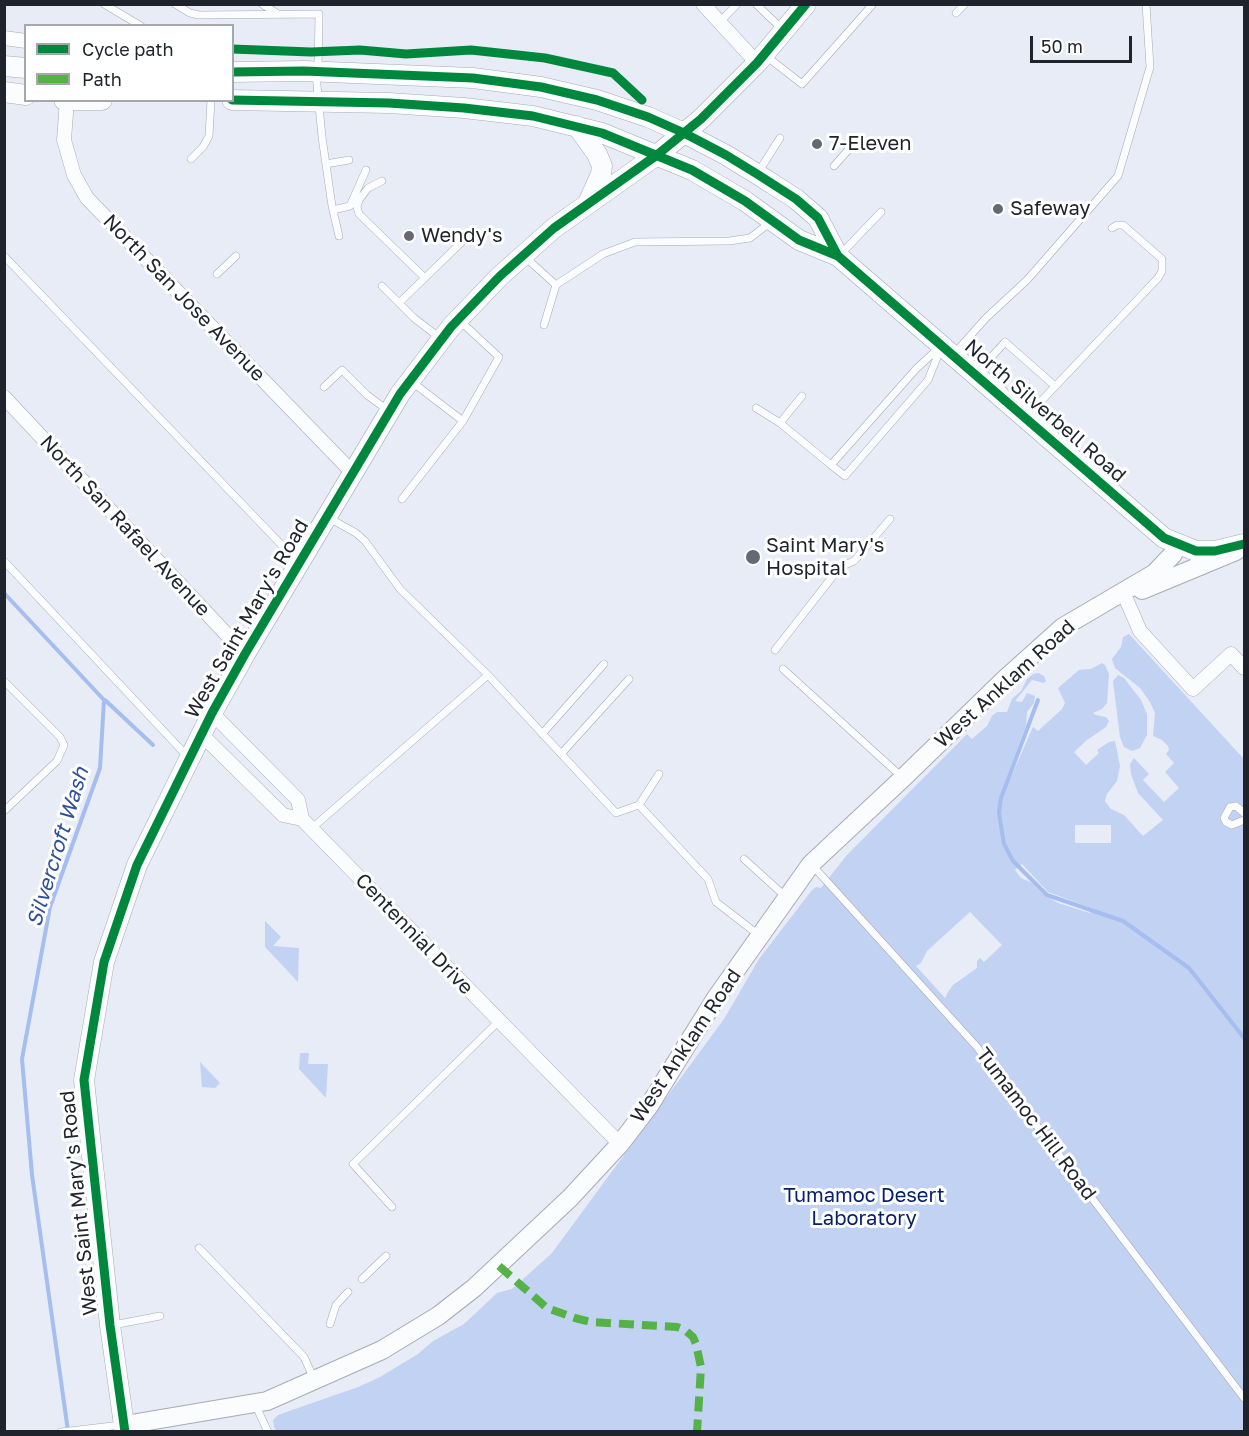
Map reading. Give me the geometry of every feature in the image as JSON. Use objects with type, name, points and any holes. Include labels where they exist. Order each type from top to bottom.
[{"type":"main road","name":"West Saint Mary's Road","points":[[125,1428],[110,1325],[84,1080],[104,962],[137,865],[201,734],[245,654],[389,411],[442,339],[459,319],[554,228],[657,155],[701,119],[761,58],[806,4]]},
{"type":"main road","points":[[4,66],[24,68]]},
{"type":"main road","name":"North Silverbell Road","points":[[234,72],[317,72],[473,78],[541,87],[597,100],[648,117],[684,133],[726,155],[796,199],[818,218],[838,256]]},
{"type":"main road","points":[[4,92],[24,95]]},
{"type":"main road","name":"North Silverbell Road","points":[[234,100],[389,103],[533,116],[602,133],[701,174],[773,220],[799,240],[838,256],[1164,538],[1196,551],[1215,551],[1245,545]]},
{"type":"main road","points":[[577,126],[597,154],[602,166],[601,174],[588,203]]},
{"type":"street","points":[[703,4],[761,58]]},
{"type":"street","points":[[4,38],[24,40]]},
{"type":"street","name":"North San Jose Avenue","points":[[66,102],[64,140],[74,175],[87,198],[352,472]]},
{"type":"street","name":"North San Rafael Avenue","points":[[4,397],[245,654]]},
{"type":"street","name":"West Anklam Road","points":[[125,1428],[255,1404],[315,1381],[382,1350],[438,1316],[474,1288],[570,1198],[620,1144],[649,1106],[716,998],[811,864],[1063,627],[1124,594],[1155,573],[1173,554],[1178,544]]},
{"type":"street","points":[[1245,545],[1124,594],[1140,631],[1192,689],[1231,654],[1245,668]]},
{"type":"street","points":[[212,713],[298,801],[307,824]]},
{"type":"street","name":"Centennial Drive","points":[[201,734],[283,815],[307,824],[620,1144]]},
{"type":"lane","points":[[104,4],[138,24]]},
{"type":"lane","points":[[175,4],[190,13],[199,15],[320,14],[317,101],[339,236]]},
{"type":"lane","points":[[262,4],[279,14]]},
{"type":"lane","points":[[720,22],[737,4]]},
{"type":"lane","points":[[756,4],[784,31]]},
{"type":"lane","points":[[761,58],[802,84],[873,4]]},
{"type":"lane","points":[[956,14],[965,4]]},
{"type":"lane","points":[[831,465],[916,369],[948,350],[1027,280],[1118,176],[1150,67],[1146,4]]},
{"type":"lane","points":[[191,159],[209,136],[210,102]]},
{"type":"lane","points":[[757,174],[780,138]]},
{"type":"lane","points":[[834,165],[858,139]]},
{"type":"lane","points":[[326,164],[349,160]]},
{"type":"lane","points":[[333,210],[350,206],[366,170]]},
{"type":"lane","points":[[382,181],[368,188],[359,200],[357,207],[359,214],[425,278]]},
{"type":"lane","points":[[838,256],[881,212]]},
{"type":"lane","points":[[544,325],[556,285],[603,254],[634,242],[729,241],[750,238],[773,220]]},
{"type":"lane","points":[[1026,418],[1158,278],[1162,271],[1162,259],[1123,225],[1112,228]]},
{"type":"lane","points":[[399,303],[468,236]]},
{"type":"lane","points":[[524,255],[556,285]]},
{"type":"lane","points":[[4,256],[299,562]]},
{"type":"lane","points":[[217,274],[236,256]]},
{"type":"lane","points":[[382,286],[414,318],[442,339]]},
{"type":"lane","points":[[402,499],[463,421],[499,357],[459,319]]},
{"type":"lane","points":[[976,374],[1005,342],[1055,386]]},
{"type":"lane","points":[[756,408],[780,423],[845,476],[929,378],[948,350]]},
{"type":"lane","points":[[324,387],[342,370],[367,395],[389,411]]},
{"type":"lane","points":[[410,381],[463,421]]},
{"type":"lane","points":[[780,423],[802,396]]},
{"type":"lane","points":[[327,517],[356,533],[365,541],[400,589],[488,675],[616,813],[639,804],[659,774]]},
{"type":"lane","points":[[775,650],[840,567],[854,561],[890,519]]},
{"type":"lane","points":[[4,561],[190,758]]},
{"type":"lane","points":[[542,734],[604,664]]},
{"type":"lane","points":[[783,669],[903,778]]},
{"type":"lane","points":[[307,824],[488,675]]},
{"type":"lane","points":[[561,754],[629,679]]},
{"type":"lane","points":[[4,681],[60,737],[64,746],[57,761],[4,811]]},
{"type":"lane","points":[[639,804],[708,879],[716,902],[760,936]]},
{"type":"lane","points":[[1245,813],[1236,806],[1230,807],[1224,818],[1232,825],[1245,820]]},
{"type":"lane","points":[[744,859],[787,898]]},
{"type":"lane","name":"Tumamoc Hill Road","points":[[811,864],[977,1047],[1245,1398]]},
{"type":"lane","points":[[392,1207],[353,1164],[499,1021]]},
{"type":"lane","points":[[200,1248],[304,1357],[315,1381]]},
{"type":"lane","points":[[362,1279],[386,1256]]},
{"type":"lane","points":[[330,1324],[336,1305],[348,1292]]},
{"type":"lane","points":[[110,1325],[160,1316]]},
{"type":"lane","points":[[255,1404],[268,1431]]},
{"type":"lane","points":[[61,1431],[125,1428]]},
{"type":"green space","name":"Tumamoc Desert Laboratory","points":[[1129,634],[1244,759],[1244,1431],[277,1432],[273,1420],[278,1415],[380,1377],[418,1354],[433,1341],[464,1324],[497,1293],[512,1289],[552,1253],[724,1019],[759,959],[812,890],[816,887],[821,888],[846,856],[967,734],[972,739],[987,726],[997,712],[1007,712],[1012,699],[1033,674],[1038,673],[1044,676],[1046,681],[1044,683],[1032,680],[1015,701],[1022,702],[1027,693],[1035,696],[1034,703],[1027,712],[1026,725],[1007,777],[1010,779],[1033,727],[1038,731],[1062,709],[1065,703],[1058,688],[1079,670],[1091,669],[1102,663],[1109,674],[1107,703],[1102,709],[1093,713],[1106,717],[1109,721],[1106,727],[1074,752],[1086,765],[1099,753],[1097,750],[1115,741],[1120,766],[1117,781],[1107,794],[1105,801],[1111,809],[1124,815],[1143,836],[1163,820],[1138,793],[1130,764],[1134,758],[1149,774],[1143,780],[1164,802],[1179,788],[1165,772],[1174,763],[1166,754],[1169,750],[1168,746],[1153,736],[1155,713],[1150,702],[1140,688],[1115,668],[1112,659],[1121,647],[1123,637]],"holes":[[[1075,825],[1111,825],[1111,843],[1075,843]],[[1022,864],[1048,892],[1094,909],[1090,913],[1058,903],[1043,894],[1032,883],[1021,878],[1015,870]],[[970,912],[1002,945],[984,962],[980,958],[977,961],[977,968],[953,985],[945,998],[916,966],[921,963],[927,951]]]},
{"type":"green space","points":[[1118,675],[1124,678],[1141,700],[1147,714],[1147,735],[1140,748],[1132,751],[1124,747],[1120,737],[1113,681]]},
{"type":"green space","points":[[265,921],[281,937],[273,946],[299,948],[298,982],[265,947]]},
{"type":"green space","points":[[300,1053],[309,1053],[308,1064],[328,1064],[326,1098],[299,1069]]},
{"type":"green space","points":[[200,1062],[220,1083],[215,1088],[202,1087]]},
{"type":"waterway","name":"Silvercroft Wash","points":[[4,593],[104,700],[100,768],[50,907],[22,1059],[32,1175],[68,1431]]},
{"type":"waterway","points":[[105,700],[153,745]]},
{"type":"waterway","points":[[1038,700],[1001,798],[999,813],[1004,844],[1013,861],[1047,895],[1123,921],[1189,968],[1244,1038]]},
{"type":"marked path","points":[[499,1266],[547,1308],[575,1318],[591,1322],[677,1327],[685,1330],[693,1337],[701,1367],[697,1432]]},
{"type":"cycle path","points":[[125,1432],[110,1325],[84,1080],[104,962],[137,865],[212,713],[245,654],[400,394],[451,327],[500,276],[554,228],[657,155],[701,119],[757,63],[806,4]]},
{"type":"cycle path","points":[[234,49],[311,52],[360,50],[406,54],[471,50],[545,58],[613,73],[642,100]]},
{"type":"cycle path","points":[[234,72],[304,71],[473,78],[541,87],[597,100],[648,117],[684,133],[726,155],[796,199],[818,218],[838,256]]},
{"type":"cycle path","points":[[234,100],[389,103],[533,116],[602,133],[692,170],[745,201],[799,240],[838,256],[1164,538],[1196,551],[1215,551],[1244,544]]},
{"type":"place","name":"7-Eleven","points":[[817,144]]},
{"type":"place","name":"Safeway","points":[[998,209]]},
{"type":"place","name":"Wendy's","points":[[409,236]]},
{"type":"place","name":"Saint Mary's Hospital","points":[[753,557]]}]
